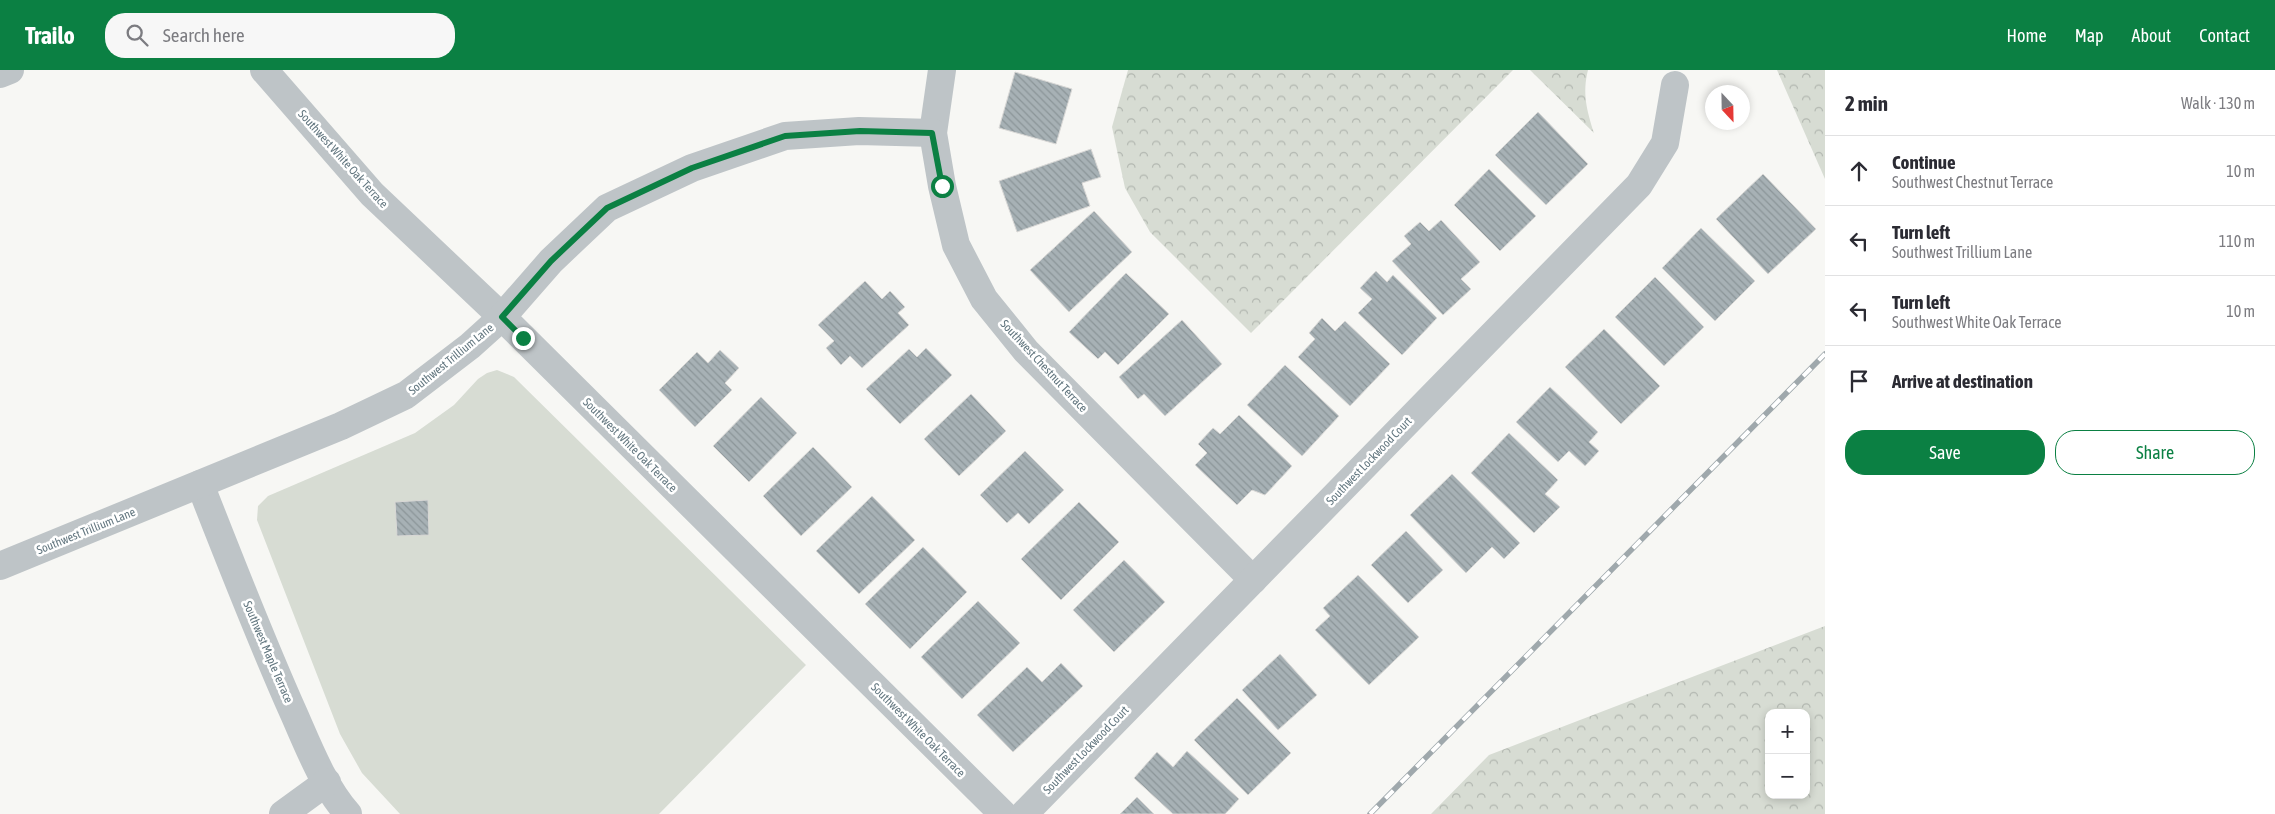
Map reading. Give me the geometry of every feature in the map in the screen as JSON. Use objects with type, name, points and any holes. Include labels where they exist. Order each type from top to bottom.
[{"type":"street","points":[[0,74],[10,70]]},
{"type":"street","name":"Southwest White Oak Terrace","points":[[264,70],[372,194],[502,317],[1003,814]]},
{"type":"street","name":"Southwest Chestnut Terrace","points":[[942,70],[932,133],[956,245],[984,298],[1026,351],[1253,580]]},
{"type":"street","name":"Southwest Lockwood Court","points":[[1024,814],[1639,185],[1665,143],[1675,85]]},
{"type":"street","name":"Southwest Trillium Lane","points":[[0,566],[341,426],[406,395],[470,346],[502,317],[551,261],[607,208],[692,168],[785,136],[860,131],[932,133]]},
{"type":"street","name":"Southwest Maple Terrace","points":[[200,484],[268,656],[334,798],[348,814]]},
{"type":"street","points":[[283,814],[327,782]]},
{"type":"green space","points":[[1128,70],[1513,70],[1251,333],[1150,232],[1125,188],[1112,127]]},
{"type":"green space","points":[[1530,70],[1588,70],[1585,86],[1586,102],[1594,133]]},
{"type":"green space","points":[[1777,70],[1825,70],[1825,179]]},
{"type":"green space","points":[[497,370],[514,377],[806,665],[659,814],[400,814],[362,773],[340,734],[257,520],[258,506],[268,496],[415,433],[454,405],[478,379],[487,373]]},
{"type":"green space","points":[[1825,626],[1825,814],[1431,814],[1489,755]]},
{"type":"building","points":[[1015,72],[1072,89],[1056,144],[999,128]]},
{"type":"building","points":[[1538,112],[1588,164],[1546,205],[1495,155]]},
{"type":"building","points":[[1091,149],[1101,177],[1082,183],[1090,206],[1017,232],[999,181]]},
{"type":"building","points":[[1489,169],[1536,216],[1500,251],[1454,205]]},
{"type":"building","points":[[1763,174],[1816,229],[1768,274],[1716,219]]},
{"type":"building","points":[[1094,211],[1132,252],[1069,312],[1030,270]]},
{"type":"building","points":[[1441,220],[1480,262],[1461,279],[1471,289],[1443,315],[1392,261],[1411,244],[1404,236],[1420,222],[1429,231]]},
{"type":"building","points":[[1701,228],[1755,281],[1715,321],[1662,268]]},
{"type":"building","points":[[1376,271],[1387,282],[1393,275],[1437,318],[1402,355],[1358,313],[1372,299],[1360,288]]},
{"type":"building","points":[[1126,273],[1169,314],[1118,365],[1105,352],[1098,359],[1069,332]]},
{"type":"building","points":[[1655,277],[1704,327],[1664,366],[1615,317]]},
{"type":"building","points":[[865,281],[882,299],[890,291],[905,307],[898,313],[909,325],[862,368],[850,356],[841,365],[826,348],[834,341],[818,325]]},
{"type":"building","points":[[1322,318],[1335,331],[1345,321],[1390,364],[1350,406],[1298,357],[1315,339],[1309,333]]},
{"type":"building","points":[[1182,320],[1222,364],[1165,416],[1144,394],[1138,399],[1119,377]]},
{"type":"building","points":[[1604,329],[1660,386],[1621,424],[1565,367]]},
{"type":"building","points":[[926,348],[952,375],[900,424],[866,389],[909,349],[917,357]]},
{"type":"building","points":[[720,350],[739,368],[725,383],[732,390],[695,427],[659,390],[697,352],[708,363]]},
{"type":"building","points":[[1285,365],[1339,416],[1302,456],[1247,405]]},
{"type":"building","points":[[1550,387],[1598,432],[1589,442],[1599,451],[1585,466],[1569,451],[1558,462],[1516,422]]},
{"type":"building","points":[[971,394],[1006,431],[959,476],[924,439]]},
{"type":"building","points":[[761,397],[797,433],[749,482],[713,446]]},
{"type":"building","points":[[1239,415],[1292,466],[1265,495],[1252,490],[1237,505],[1195,465],[1207,453],[1198,444],[1213,428],[1220,434]]},
{"type":"building","points":[[1509,433],[1558,480],[1545,494],[1560,507],[1534,533],[1471,473]]},
{"type":"building","points":[[813,447],[852,487],[801,536],[763,496]]},
{"type":"building","points":[[1025,451],[1064,490],[1029,524],[1018,513],[1007,523],[980,495]]},
{"type":"building","points":[[1452,474],[1520,543],[1504,559],[1492,547],[1466,573],[1410,515]]},
{"type":"building","points":[[872,496],[915,540],[859,594],[816,551]]},
{"type":"building","points":[[428,500],[429,535],[397,536],[395,502]]},
{"type":"building","points":[[1079,502],[1119,542],[1061,600],[1021,559]]},
{"type":"building","points":[[1406,531],[1443,570],[1408,603],[1371,565]]},
{"type":"building","points":[[923,547],[967,592],[910,649],[865,604]]},
{"type":"building","points":[[1124,560],[1165,602],[1114,652],[1073,610]]},
{"type":"building","points":[[1358,575],[1419,637],[1369,685],[1315,630],[1330,616],[1323,608]]},
{"type":"building","points":[[978,601],[1020,643],[962,699],[921,657]]},
{"type":"building","points":[[1280,654],[1317,695],[1278,730],[1242,690]]},
{"type":"building","points":[[1061,663],[1083,686],[1013,752],[977,715],[1027,667],[1042,682]]},
{"type":"building","points":[[1237,698],[1291,753],[1248,795],[1194,740]]},
{"type":"building","points":[[1187,751],[1239,799],[1225,814],[1173,814],[1134,778],[1157,752],[1173,767]]},
{"type":"building","points":[[1137,797],[1154,814],[1120,814]]},
{"type":"railway","points":[[1370,814],[1825,354]]},
{"type":"route","points":[[523,338],[502,317],[551,261],[607,208],[692,168],[785,136],[860,131],[932,133],[942,186]]}]
